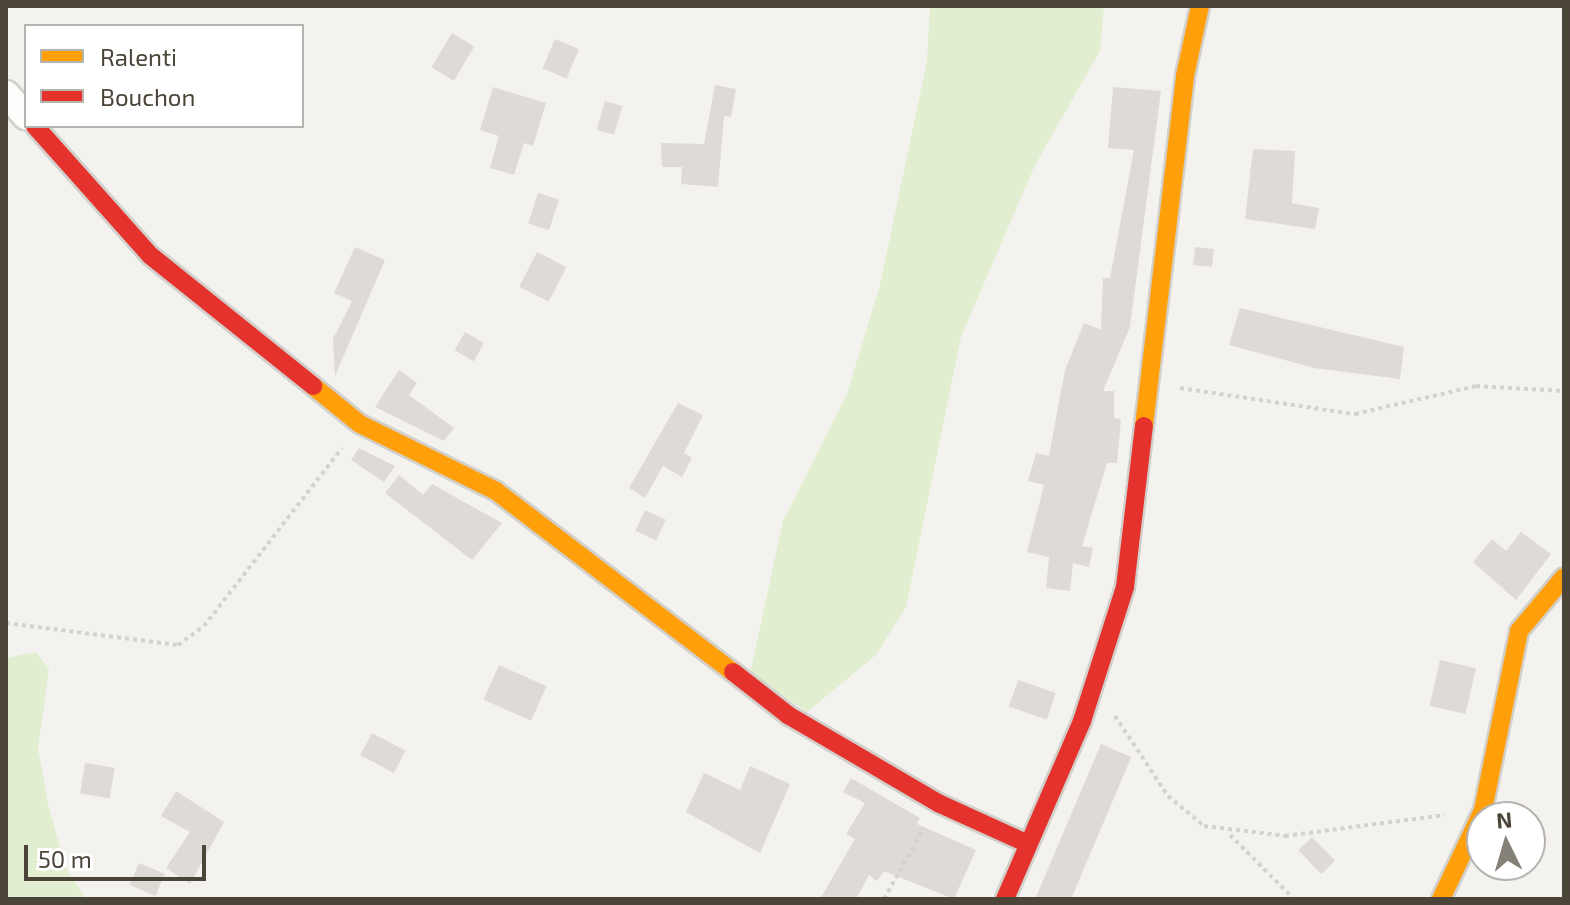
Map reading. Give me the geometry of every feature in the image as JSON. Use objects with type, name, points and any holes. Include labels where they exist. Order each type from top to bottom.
[{"type":"street","points":[[1005,899],[1093,688],[1125,587],[1185,76],[1200,6]]},
{"type":"street","points":[[6,94],[24,114]]},
{"type":"street","points":[[37,128],[151,256],[360,424],[496,491],[788,715],[938,803],[1026,843]]},
{"type":"street","points":[[1485,801],[1519,631],[1564,577]]},
{"type":"street","points":[[1441,899],[1466,846]]},
{"type":"path","points":[[1151,383],[1355,414],[1476,386],[1564,391]]},
{"type":"path","points":[[6,623],[178,645],[204,626],[360,424]]},
{"type":"path","points":[[1093,688],[1168,796],[1204,826],[1228,834],[1285,836],[1466,812]]},
{"type":"path","points":[[884,899],[938,803]]},
{"type":"path","points":[[1228,834],[1294,899]]},
{"type":"green space","points":[[930,6],[1104,6],[1100,51],[1035,165],[961,337],[906,607],[876,655],[807,712],[750,674],[783,521],[847,394],[880,285],[927,61]]},
{"type":"green space","points":[[36,652],[49,669],[38,749],[49,808],[66,868],[86,899],[6,899],[6,658]]},
{"type":"building","points":[[452,33],[474,46],[454,81],[431,67]]},
{"type":"building","points":[[555,39],[579,49],[566,79],[542,68]]},
{"type":"building","points":[[715,85],[736,89],[731,117],[724,116],[718,187],[681,184],[682,167],[662,167],[661,143],[704,144]]},
{"type":"building","points":[[493,87],[546,103],[533,146],[524,143],[514,175],[490,168],[499,136],[480,130]]},
{"type":"building","points":[[1113,87],[1161,91],[1130,327],[1103,391],[1114,391],[1114,418],[1121,419],[1117,463],[1107,463],[1082,546],[1093,548],[1089,567],[1073,563],[1070,591],[1046,588],[1049,557],[1027,552],[1044,485],[1028,481],[1036,453],[1049,456],[1065,370],[1084,323],[1101,330],[1103,278],[1110,278],[1134,150],[1108,148]]},
{"type":"building","points":[[605,101],[622,106],[614,135],[597,130]]},
{"type":"building","points":[[1253,149],[1295,151],[1292,203],[1319,208],[1315,229],[1245,219]]},
{"type":"building","points":[[538,193],[559,200],[549,230],[528,223]]},
{"type":"building","points":[[355,247],[385,260],[335,376],[333,339],[352,301],[334,293]]},
{"type":"building","points":[[1195,247],[1214,249],[1212,267],[1193,265]]},
{"type":"building","points":[[537,252],[566,267],[549,302],[519,287]]},
{"type":"building","points":[[1240,308],[1404,347],[1400,379],[1314,368],[1229,345]]},
{"type":"building","points":[[465,332],[484,343],[474,361],[454,350]]},
{"type":"building","points":[[399,370],[417,383],[409,395],[454,428],[444,441],[375,407]]},
{"type":"building","points":[[678,403],[703,415],[684,453],[692,458],[682,477],[663,466],[645,498],[629,488]]},
{"type":"building","points":[[359,448],[395,466],[384,482],[351,460]]},
{"type":"building","points":[[399,475],[423,495],[432,484],[502,523],[472,560],[385,493]]},
{"type":"building","points":[[645,510],[666,520],[656,541],[635,531]]},
{"type":"building","points":[[1521,532],[1551,554],[1516,600],[1473,562],[1492,539],[1506,551]]},
{"type":"building","points":[[1440,660],[1476,668],[1465,714],[1429,706]]},
{"type":"building","points":[[499,665],[547,686],[531,721],[484,700]]},
{"type":"building","points":[[1018,680],[1056,693],[1047,719],[1009,706]]},
{"type":"building","points":[[372,733],[406,751],[394,773],[360,755]]},
{"type":"building","points":[[1101,744],[1131,757],[1071,899],[1035,899]]},
{"type":"building","points":[[85,763],[115,768],[110,798],[80,794]]},
{"type":"building","points":[[750,766],[790,784],[760,853],[686,812],[704,773],[740,790]]},
{"type":"building","points":[[851,778],[920,818],[917,824],[976,850],[954,899],[884,871],[877,881],[869,875],[856,899],[820,899],[855,839],[846,834],[865,803],[843,792]]},
{"type":"building","points":[[176,791],[224,822],[190,884],[166,868],[190,832],[161,816]]},
{"type":"building","points":[[1312,837],[1335,861],[1321,874],[1298,850]]},
{"type":"building","points":[[139,863],[165,874],[155,896],[130,885]]},
{"type":"traffic: slow","points":[[1144,426],[1185,76],[1200,6]]},
{"type":"traffic: slow","points":[[313,386],[360,424],[496,491],[733,672]]},
{"type":"traffic: slow","points":[[1441,899],[1483,810],[1519,631],[1564,577]]},
{"type":"traffic: jam","points":[[37,128],[151,256],[313,386]]},
{"type":"traffic: jam","points":[[1005,899],[1082,721],[1125,587],[1144,426]]},
{"type":"traffic: jam","points":[[733,672],[788,715],[938,803],[1026,843]]}]
